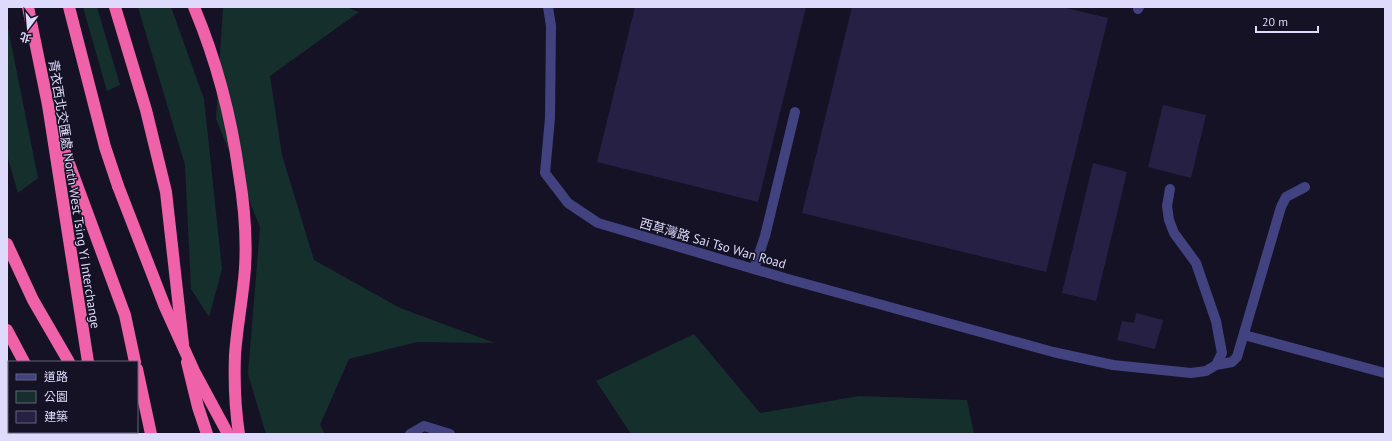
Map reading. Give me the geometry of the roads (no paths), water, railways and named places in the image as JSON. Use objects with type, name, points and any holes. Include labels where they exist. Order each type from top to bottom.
[{"type":"highway","name":"青衣西北交匯處 North West Tsing Yi Interchange","points":[[28,7],[48,105],[88,361]]},
{"type":"highway","points":[[69,7],[105,147],[118,186],[168,314],[194,371],[228,434]]},
{"type":"highway","points":[[115,7],[146,110],[166,192],[183,347],[198,407],[207,434]]},
{"type":"highway","points":[[194,7],[220,76],[234,134],[244,208],[245,267],[235,354],[235,403],[239,434]]},
{"type":"highway","points":[[48,105],[125,315],[135,361]]},
{"type":"highway","points":[[7,244],[33,300],[68,361]]},
{"type":"highway","points":[[7,330],[23,361]]},
{"type":"highway","points":[[138,374],[151,434]]},
{"type":"street","name":"西草灣路 Sai Tso Wan Road","points":[[548,7],[551,26],[550,110],[545,173],[568,203],[598,223],[754,269],[1053,352],[1113,365],[1191,372],[1206,371],[1216,365],[1232,362],[1238,357],[1244,335]]},
{"type":"street","points":[[754,269],[765,236],[795,112]]},
{"type":"street","points":[[1305,187],[1286,197],[1281,207],[1244,335],[1385,373]]},
{"type":"street","points":[[1170,189],[1167,206],[1169,220],[1174,233],[1196,263],[1216,321],[1222,353],[1216,365]]},
{"type":"street","points":[[410,434],[424,426],[450,434]]}]
